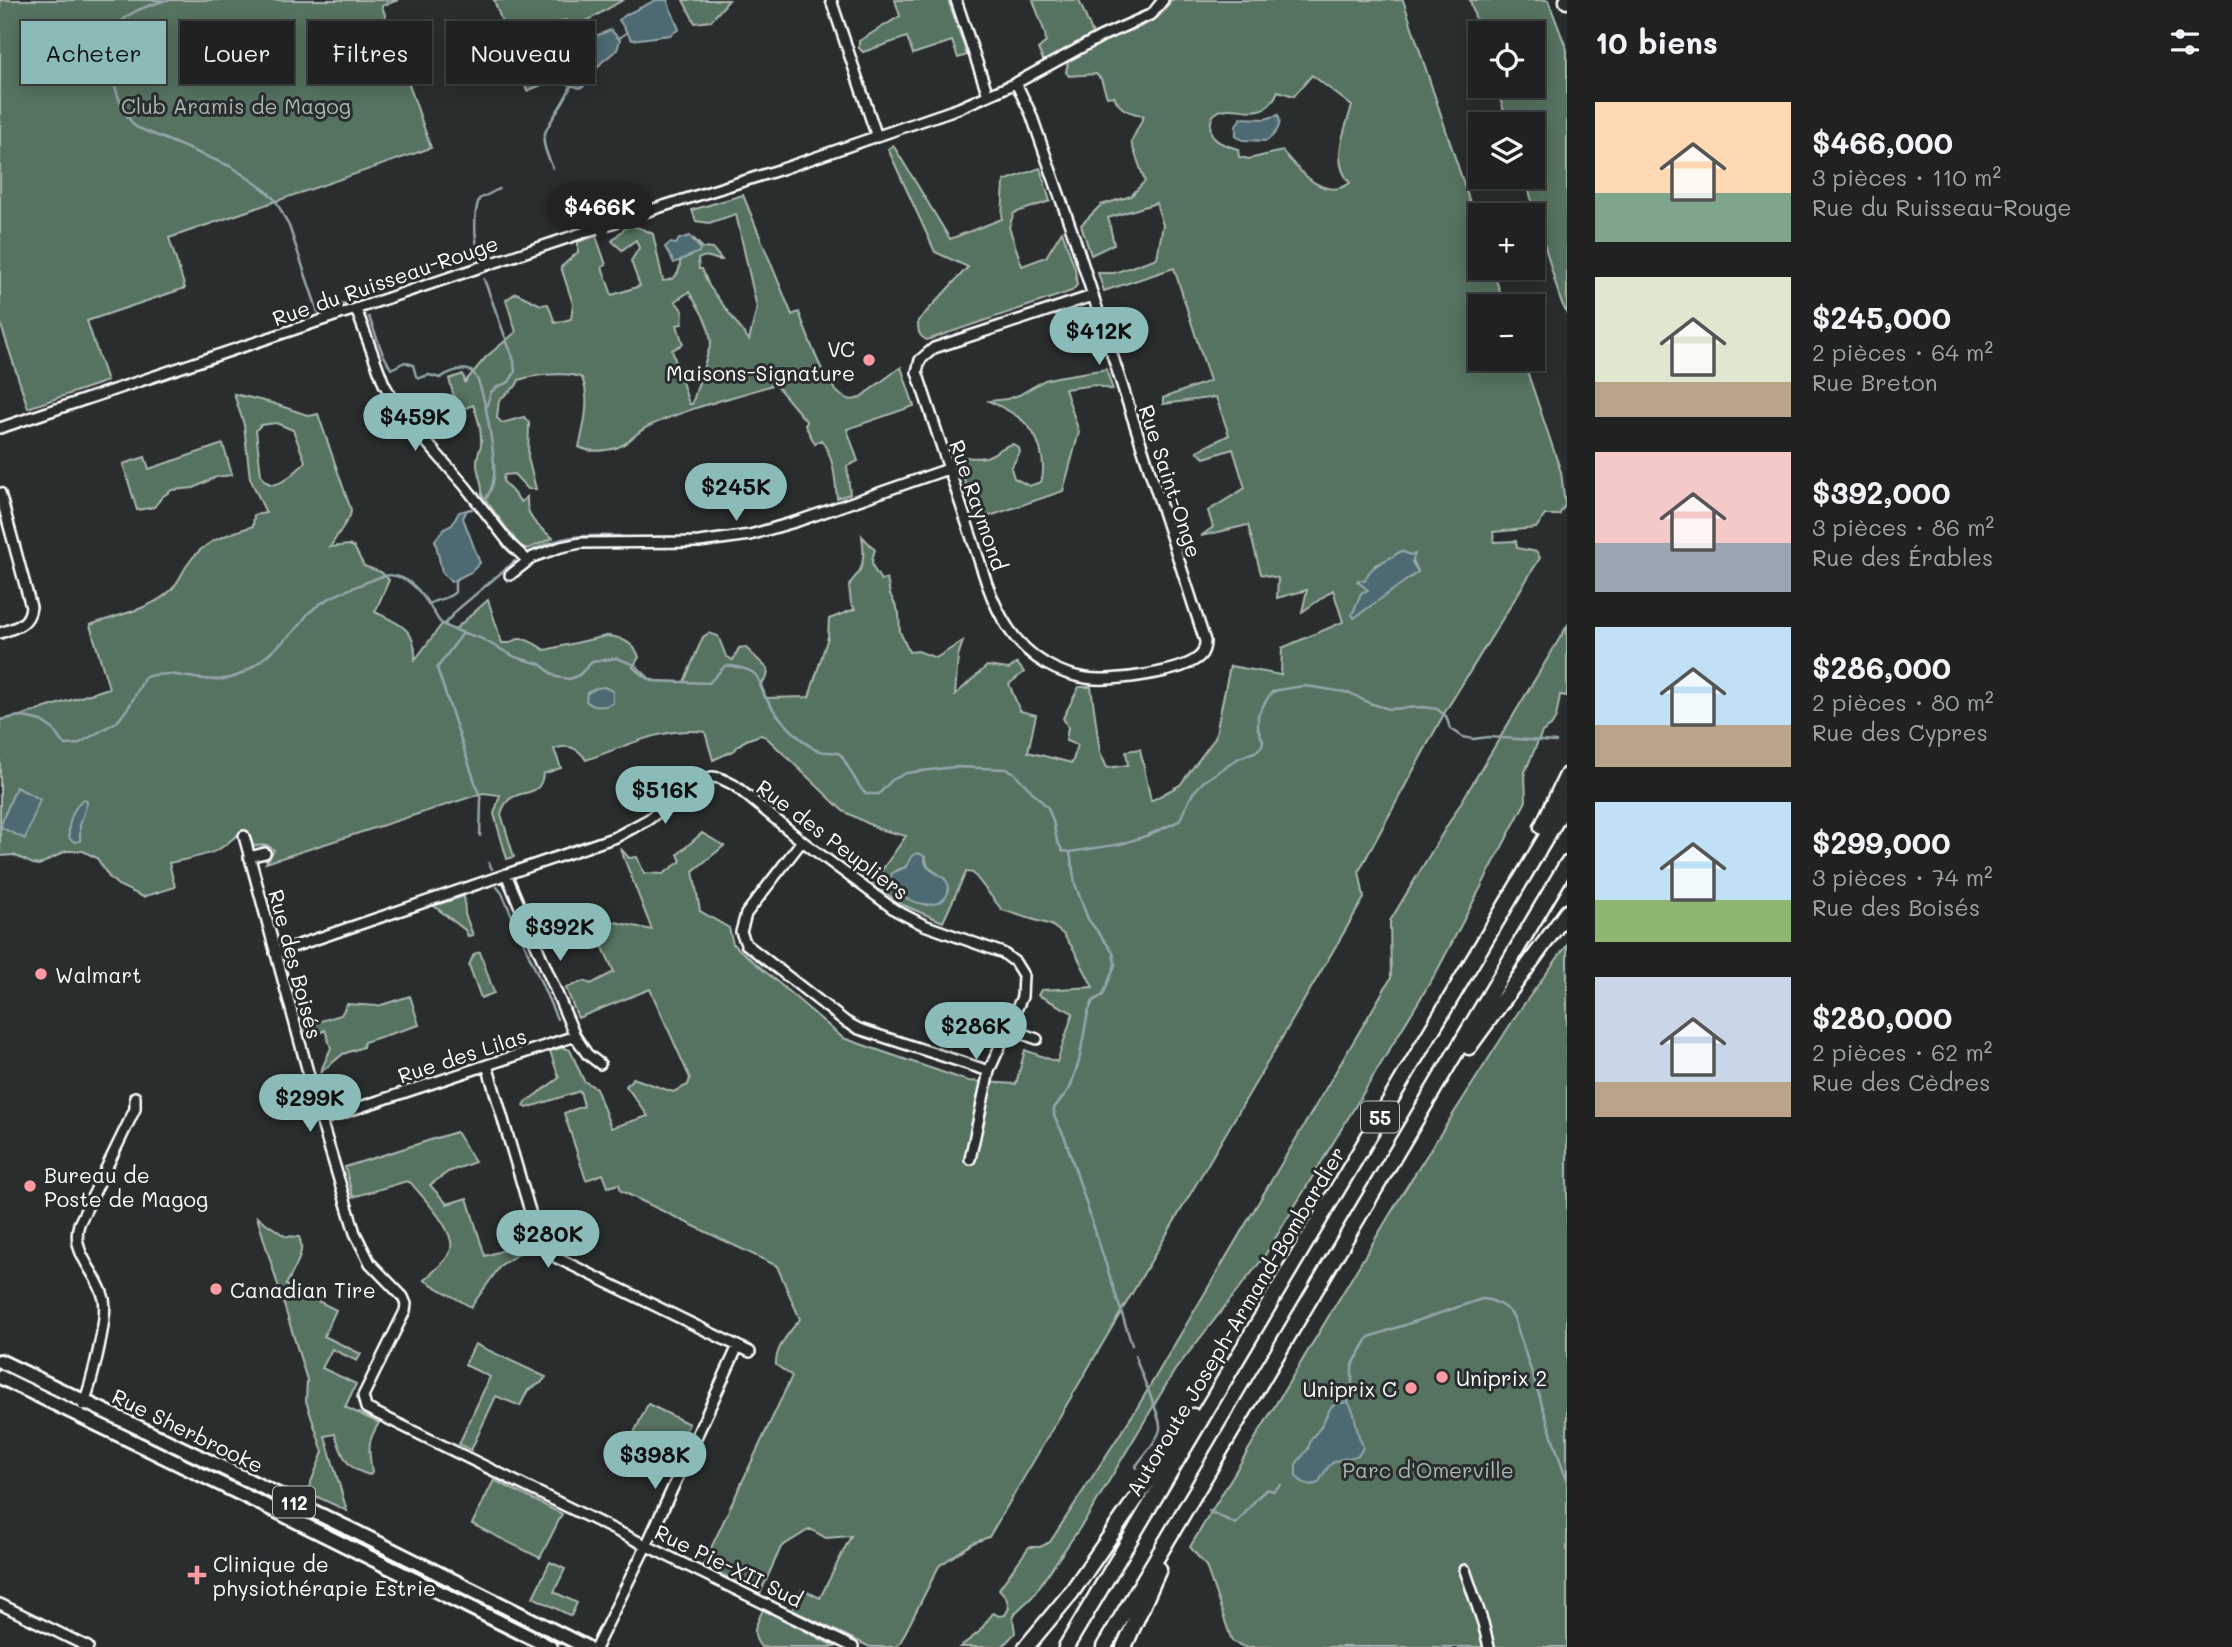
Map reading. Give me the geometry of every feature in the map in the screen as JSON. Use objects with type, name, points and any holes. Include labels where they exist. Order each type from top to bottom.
[{"type":"highway","points":[[1504,907],[1567,775]]},
{"type":"highway","points":[[1504,907],[1567,802]]},
{"type":"highway","points":[[1424,1107],[1567,864]]},
{"type":"highway","name":"Autoroute Joseph-Armand-Bombardier","points":[[1066,1647],[1504,907]]},
{"type":"highway","points":[[1424,1107],[1567,912]]},
{"type":"highway","name":"55","points":[[1104,1647],[1424,1107]]},
{"type":"highway","points":[[1026,1647],[1071,1593],[1256,1326]]},
{"type":"highway","points":[[1124,1647],[1192,1498]]},
{"type":"main road","name":"Rue Sherbrooke","points":[[0,1361],[354,1531],[586,1647]]},
{"type":"main road","name":"Rue Sherbrooke","points":[[0,1377],[550,1647]]},
{"type":"street","points":[[831,0],[877,137]]},
{"type":"street","points":[[956,0],[988,95]]},
{"type":"street","name":"Rue du Ruisseau-Rouge","points":[[0,428],[877,137],[1016,83],[1102,36],[1152,14],[1163,0]]},
{"type":"street","name":"Rue Saint-Onge","points":[[1016,83],[1035,125],[1204,636],[1205,646],[1202,653]]},
{"type":"street","name":"Rue Raymond","points":[[1092,296],[934,348],[923,355],[918,366],[918,379],[1000,616],[1016,639],[1048,665],[1088,678],[1116,679],[1174,667],[1197,659],[1202,653]]},
{"type":"street","points":[[356,309],[380,377],[400,412],[464,486],[514,550],[527,560]]},
{"type":"street","points":[[510,575],[527,560],[581,542],[699,542],[750,535],[948,469]]},
{"type":"street","points":[[0,493],[5,528],[31,601],[29,618],[18,627],[0,634]]},
{"type":"street","name":"Rue des Peupliers","points":[[275,953],[624,834],[649,819],[697,781],[712,778],[727,780],[802,841],[895,910],[924,925],[1010,957],[1020,968],[1024,989],[1009,1029]]},
{"type":"street","name":"Rue des Boisés","points":[[244,836],[321,1120],[359,1243],[370,1263],[403,1297],[406,1304],[363,1396],[364,1405]]},
{"type":"street","points":[[802,841],[746,914],[741,932],[746,944],[846,1022],[859,1029],[989,1071]]},
{"type":"street","points":[[249,857],[265,853]]},
{"type":"street","points":[[506,874],[575,1036],[587,1054],[600,1064]]},
{"type":"street","points":[[970,1159],[989,1071],[1009,1029],[1037,1039]]},
{"type":"street","name":"Rue des Lilas","points":[[321,1120],[575,1036]]},
{"type":"street","points":[[487,1065],[537,1235],[547,1251],[750,1352]]},
{"type":"street","points":[[78,1414],[85,1402],[104,1304],[102,1293],[79,1249],[77,1234],[79,1224],[135,1109],[135,1097]]},
{"type":"street","points":[[596,1647],[647,1544],[738,1346]]},
{"type":"street","name":"Rue Pie-XII Sud","points":[[364,1405],[370,1411],[647,1544],[853,1647]]},
{"type":"street","points":[[1465,1570],[1489,1647]]},
{"type":"street","points":[[0,1604],[88,1647]]},
{"type":"green space","name":"Club Aramis de Magog","points":[[0,0],[398,0],[382,6],[387,21],[308,21],[308,84],[409,84],[431,148],[169,238],[185,288],[87,321],[107,381],[28,408],[0,322]]},
{"type":"green space","points":[[494,0],[623,0],[586,21],[502,21]]},
{"type":"green space","points":[[683,0],[729,0],[711,21],[695,23]]},
{"type":"green space","points":[[895,0],[948,0],[967,55],[958,58],[952,41],[913,54],[907,37],[863,52],[859,48],[859,41],[900,16]]},
{"type":"green space","points":[[1033,0],[1079,0],[1097,45],[1149,23],[1158,17],[1171,0],[1403,0],[1470,203],[1468,280],[1496,280],[1501,294],[1468,294],[1468,371],[1527,371],[1561,472],[1565,505],[1559,515],[1545,515],[1536,528],[1493,532],[1494,542],[1516,541],[1517,548],[1537,552],[1540,558],[1445,712],[1359,871],[1364,898],[989,1537],[973,1543],[939,1566],[896,1647],[870,1647],[792,1610],[802,1589],[820,1598],[851,1536],[826,1538],[810,1529],[781,1547],[760,1594],[703,1565],[792,1376],[776,1365],[776,1358],[784,1340],[800,1319],[777,1266],[621,1191],[619,1184],[608,1187],[603,1174],[586,1180],[564,1113],[584,1106],[580,1091],[527,1108],[524,1106],[559,1078],[550,1051],[560,1048],[570,1050],[584,1081],[596,1088],[611,1128],[648,1116],[626,1086],[633,1078],[673,1092],[688,1085],[690,1078],[650,989],[578,1018],[566,988],[584,981],[591,984],[614,972],[598,936],[563,948],[556,936],[574,913],[652,930],[620,848],[629,858],[637,857],[644,873],[663,874],[681,861],[678,854],[702,833],[724,846],[693,871],[700,911],[729,928],[733,944],[843,1038],[968,1081],[1016,1084],[1025,1050],[1057,1062],[1073,1013],[1038,995],[1041,990],[1093,987],[1063,934],[1051,925],[1002,910],[973,873],[966,872],[943,922],[903,905],[872,884],[906,836],[879,829],[843,811],[766,737],[761,735],[750,739],[735,750],[713,760],[705,732],[690,731],[644,739],[586,760],[580,752],[572,748],[554,749],[561,768],[543,774],[541,783],[531,792],[511,798],[501,814],[514,857],[507,859],[494,814],[500,795],[483,793],[266,863],[274,850],[267,845],[253,846],[248,831],[214,852],[169,863],[175,887],[143,897],[118,885],[109,877],[97,858],[83,851],[66,851],[39,865],[14,855],[0,856],[0,720],[109,688],[90,625],[153,603],[173,588],[201,549],[217,539],[253,526],[254,515],[266,513],[250,478],[244,425],[234,394],[310,416],[318,414],[351,510],[330,547],[354,547],[364,566],[381,572],[389,580],[375,612],[399,624],[410,634],[415,660],[442,624],[454,630],[488,600],[502,643],[523,639],[545,650],[606,636],[617,637],[634,648],[639,657],[633,667],[639,673],[656,681],[684,682],[703,637],[709,633],[718,636],[726,656],[733,660],[739,648],[745,647],[768,669],[767,677],[760,685],[765,698],[809,697],[828,637],[829,619],[855,609],[851,603],[849,586],[862,563],[862,536],[875,550],[872,562],[876,572],[881,580],[887,579],[890,594],[899,613],[900,632],[909,652],[918,651],[936,658],[963,641],[958,656],[955,695],[987,666],[1009,669],[1017,663],[1024,672],[1009,684],[1020,711],[1036,715],[1028,752],[1072,763],[1078,745],[1066,741],[1068,727],[1063,718],[1079,687],[1091,687],[1100,752],[1107,768],[1128,765],[1126,751],[1140,749],[1151,801],[1180,785],[1215,738],[1230,666],[1281,675],[1282,648],[1343,622],[1333,590],[1302,612],[1307,590],[1277,598],[1278,578],[1261,574],[1248,525],[1201,536],[1213,527],[1208,511],[1245,488],[1233,449],[1204,458],[1197,451],[1229,435],[1216,397],[1163,404],[1163,398],[1210,381],[1174,268],[1104,291],[1098,273],[1114,273],[1157,258],[1163,225],[1156,203],[1108,218],[1114,244],[1091,255],[1081,225],[1101,205],[1131,196],[1145,181],[1131,142],[1144,116],[1122,108],[1114,96],[1107,97],[1101,79],[1096,74],[1069,76],[1066,72],[1068,62],[1062,53],[1044,62],[1038,49],[1046,42]],"holes":[[[1312,75],[1352,106],[1340,155],[1344,174],[1350,183],[1330,189],[1312,181],[1282,151],[1249,159],[1239,157],[1238,149],[1214,138],[1210,128],[1212,117],[1216,113],[1227,109],[1253,111],[1265,108],[1270,105],[1278,91],[1294,96]],[[276,423],[293,430],[305,461],[282,482],[271,484],[261,475],[256,430],[261,425]],[[1401,551],[1410,555],[1418,571],[1369,590],[1358,582],[1365,581],[1375,565]],[[912,856],[925,857],[928,867],[945,879],[927,905],[896,893],[889,884],[897,870],[906,867]]]},
{"type":"green space","points":[[1470,0],[1548,0],[1567,50],[1567,314],[1545,247],[1545,203],[1532,203],[1528,189],[1545,189],[1545,112],[1504,112],[1500,98],[1545,98],[1545,21],[1476,21]]},
{"type":"green space","points":[[524,84],[544,84],[527,91]]},
{"type":"green space","points":[[893,145],[950,239],[1002,219],[1004,181],[1040,168],[1050,201],[1014,213],[1009,227],[1022,266],[1046,257],[1062,231],[1075,269],[1077,285],[1072,291],[927,340],[922,337],[918,330],[918,321],[968,267],[935,252],[888,149]]},
{"type":"green space","points":[[743,195],[792,315],[799,312],[818,361],[832,385],[849,400],[859,398],[901,367],[914,406],[847,429],[858,461],[847,466],[850,494],[837,498],[829,453],[821,440],[815,444],[805,425],[807,422],[775,384],[678,414],[647,427],[621,446],[597,451],[579,447],[586,403],[582,378],[550,374],[519,380],[516,386],[499,400],[497,418],[502,423],[524,417],[529,423],[528,458],[536,489],[528,489],[514,474],[504,475],[503,481],[521,502],[527,497],[528,511],[534,521],[553,538],[528,549],[520,546],[482,495],[477,465],[481,445],[478,419],[473,405],[458,411],[449,379],[463,374],[465,382],[486,357],[516,332],[506,300],[516,293],[541,305],[548,304],[555,323],[571,319],[573,304],[561,267],[578,252],[578,242],[596,236],[606,265],[602,267],[612,295],[640,286],[631,261],[639,248],[636,240],[622,250],[612,241],[630,227],[653,234],[663,281],[674,277],[680,261],[700,249],[693,238],[703,248],[713,249],[722,260],[702,257],[698,259],[699,269],[702,269],[709,286],[749,340],[757,308],[736,214],[709,223],[696,221],[692,210]],"holes":[[[689,292],[706,323],[711,343],[692,404],[689,404],[672,350],[683,344],[677,325],[682,324],[683,311],[675,301]]]},
{"type":"green space","points":[[1106,369],[1113,390],[1095,385],[1065,389],[1079,432],[1063,491],[978,520],[956,456],[986,457],[1013,444],[1020,452],[1011,468],[1014,478],[1029,486],[1041,482],[1043,474],[1040,449],[1029,427],[1015,415],[989,401],[1019,395],[1045,380]]},
{"type":"green space","points":[[223,444],[232,475],[216,477],[194,488],[172,490],[154,507],[137,510],[123,464],[145,457],[149,469]]},
{"type":"green space","points":[[1567,626],[1567,696],[1560,695],[1556,718],[1551,726],[1542,732],[1525,772],[1526,801],[1437,971],[1264,1257],[1175,1370],[1088,1516],[1032,1597],[1016,1612],[1013,1618],[1015,1633],[1002,1647],[960,1647],[979,1632],[993,1613],[1005,1615],[1009,1608],[1006,1597],[999,1589],[1029,1547],[1040,1547],[1050,1542],[1137,1408],[1391,978],[1390,921]]},
{"type":"green space","points":[[464,896],[465,914],[473,935],[468,936],[465,930],[434,906]]},
{"type":"green space","name":"Parc d'Omerville","points":[[1567,945],[1567,1647],[1244,1647],[1232,1641],[1206,1566],[1190,1547],[1404,1191],[1519,1011]]},
{"type":"green space","points":[[480,952],[494,993],[481,998],[469,965],[474,954]]},
{"type":"green space","points":[[410,996],[419,1025],[364,1042],[363,1047],[343,1054],[320,1073],[331,1048],[325,1030],[308,1039],[304,1026],[341,1015],[347,1004],[378,1006]]},
{"type":"green space","points":[[456,1132],[475,1162],[448,1172],[430,1185],[447,1204],[467,1198],[485,1256],[530,1242],[532,1245],[501,1265],[471,1307],[424,1280],[446,1259],[451,1244],[445,1226],[411,1183],[407,1181],[353,1197],[345,1167]]},
{"type":"green space","points":[[257,1217],[285,1236],[299,1237],[300,1256],[286,1285],[336,1310],[324,1336],[361,1354],[357,1361],[332,1349],[322,1368],[356,1384],[345,1407],[379,1423],[370,1442],[370,1475],[350,1465],[335,1434],[325,1436],[347,1511],[307,1492],[323,1452],[306,1401],[307,1380]]},
{"type":"green space","points":[[475,1344],[546,1377],[528,1390],[520,1406],[496,1396],[471,1450],[459,1444],[490,1377],[465,1365]]},
{"type":"green space","points":[[648,1404],[689,1424],[672,1459],[648,1447],[643,1458],[626,1449]]},
{"type":"green space","points":[[181,1455],[510,1614],[509,1617],[179,1458]]},
{"type":"green space","points":[[494,1480],[562,1514],[540,1558],[472,1524]]},
{"type":"green space","points":[[550,1562],[565,1569],[554,1592],[577,1603],[571,1616],[533,1597]]},
{"type":"green space","points":[[763,1609],[836,1647],[761,1647],[755,1633]]},
{"type":"water","points":[[656,0],[667,0],[679,29],[670,35],[632,40],[619,20]]},
{"type":"water","points":[[611,30],[620,40],[617,50],[595,71],[595,36]]},
{"type":"water","points":[[568,84],[585,84],[579,88]]},
{"type":"water","points":[[1278,115],[1280,122],[1277,130],[1266,141],[1236,137],[1236,125],[1241,118],[1265,119]]},
{"type":"water","points":[[690,236],[700,249],[699,252],[674,263],[665,247]]},
{"type":"water","points":[[467,510],[463,518],[480,563],[471,572],[451,582],[442,572],[435,540],[444,529],[452,525],[459,512]]},
{"type":"water","points":[[1401,551],[1415,554],[1412,562],[1418,572],[1354,618],[1352,615],[1361,593],[1368,590],[1358,580],[1365,581],[1370,571]]},
{"type":"water","points":[[604,687],[613,691],[613,703],[599,706],[586,701],[587,693]]},
{"type":"water","points":[[16,787],[40,799],[25,839],[2,828],[1,824]]},
{"type":"water","points":[[83,799],[87,800],[87,803],[80,825],[80,841],[75,842],[70,839],[70,823],[76,807]]},
{"type":"water","points":[[917,853],[923,855],[926,865],[949,885],[947,895],[942,901],[935,904],[917,903],[900,895],[889,884],[892,873],[906,867]]},
{"type":"water","points":[[1348,1402],[1354,1413],[1363,1446],[1361,1451],[1354,1457],[1335,1461],[1318,1483],[1312,1485],[1303,1482],[1296,1476],[1296,1464],[1308,1449],[1311,1439],[1331,1407]]},
{"type":"waterway","points":[[166,0],[128,16],[119,25],[114,36],[111,63],[122,106],[136,127],[232,167],[276,201],[289,226],[318,312]]},
{"type":"waterway","points":[[619,38],[626,33]]},
{"type":"waterway","points":[[553,168],[545,148],[544,136],[571,86]]},
{"type":"waterway","points":[[479,261],[475,223],[479,199],[499,189]]},
{"type":"waterway","points":[[484,279],[514,361],[515,372],[509,382],[491,392],[486,409]]},
{"type":"waterway","points":[[333,307],[364,299]]},
{"type":"waterway","points":[[369,317],[391,369],[405,362],[413,365],[419,378],[429,375],[440,378],[463,370],[471,371],[476,377],[488,420],[494,467],[492,486],[484,501]]},
{"type":"waterway","points":[[467,510],[472,509]]},
{"type":"waterway","points":[[527,553],[551,542],[572,537],[620,536]]},
{"type":"waterway","points":[[445,624],[457,610],[515,561]]},
{"type":"waterway","points":[[0,720],[20,716],[41,721],[53,729],[66,745],[78,744],[118,721],[145,677],[168,674],[215,680],[239,675],[278,646],[323,602],[389,575],[402,578],[414,586],[440,622],[480,638],[515,657],[540,664],[556,677],[570,679],[579,675],[592,662],[616,658],[635,665],[652,681],[709,683],[725,666],[749,670],[757,677],[767,700],[790,728],[814,749],[840,754],[866,794],[879,794],[892,780],[906,773],[954,767],[1006,769],[1013,772],[1048,808],[1057,841],[1063,851],[1121,844],[1179,821],[1193,793],[1203,782],[1262,746],[1258,715],[1272,692],[1278,690],[1313,687],[1350,693],[1389,709],[1437,709],[1446,716],[1450,728],[1463,737],[1473,739],[1489,737],[1556,742]]},
{"type":"waterway","points":[[429,604],[452,595],[455,592],[455,581]]},
{"type":"waterway","points":[[463,633],[437,668],[481,800],[480,836]]},
{"type":"waterway","points":[[1070,852],[1075,884],[1088,919],[1113,952],[1115,965],[1103,995],[1093,1001],[1088,1012],[1079,1061],[1070,1088],[1054,1108],[1054,1116],[1065,1138],[1132,1345]]},
{"type":"waterway","points":[[489,863],[492,869]]},
{"type":"waterway","points":[[497,887],[557,1019]]},
{"type":"waterway","points":[[1348,1402],[1352,1392],[1352,1366],[1369,1337],[1482,1299],[1491,1301],[1505,1308],[1514,1318],[1567,1482]]},
{"type":"waterway","points":[[1135,1355],[1160,1423],[1154,1443],[1137,1468]]},
{"type":"waterway","points":[[1209,1511],[1236,1524],[1267,1489],[1273,1491],[1281,1485]]},
{"type":"place","name":"VC Maisons-Signature","points":[[869,360]]},
{"type":"place","name":"Walmart","points":[[41,974]]},
{"type":"place","name":"Bureau de Poste de Magog","points":[[30,1186]]},
{"type":"place","name":"Canadian Tire","points":[[216,1289]]},
{"type":"place","name":"Uniprix 2","points":[[1442,1377]]},
{"type":"place","name":"Uniprix C","points":[[1411,1388]]},
{"type":"place","name":"Clinique de physiothérapie Estrie","points":[[197,1575]]}]
